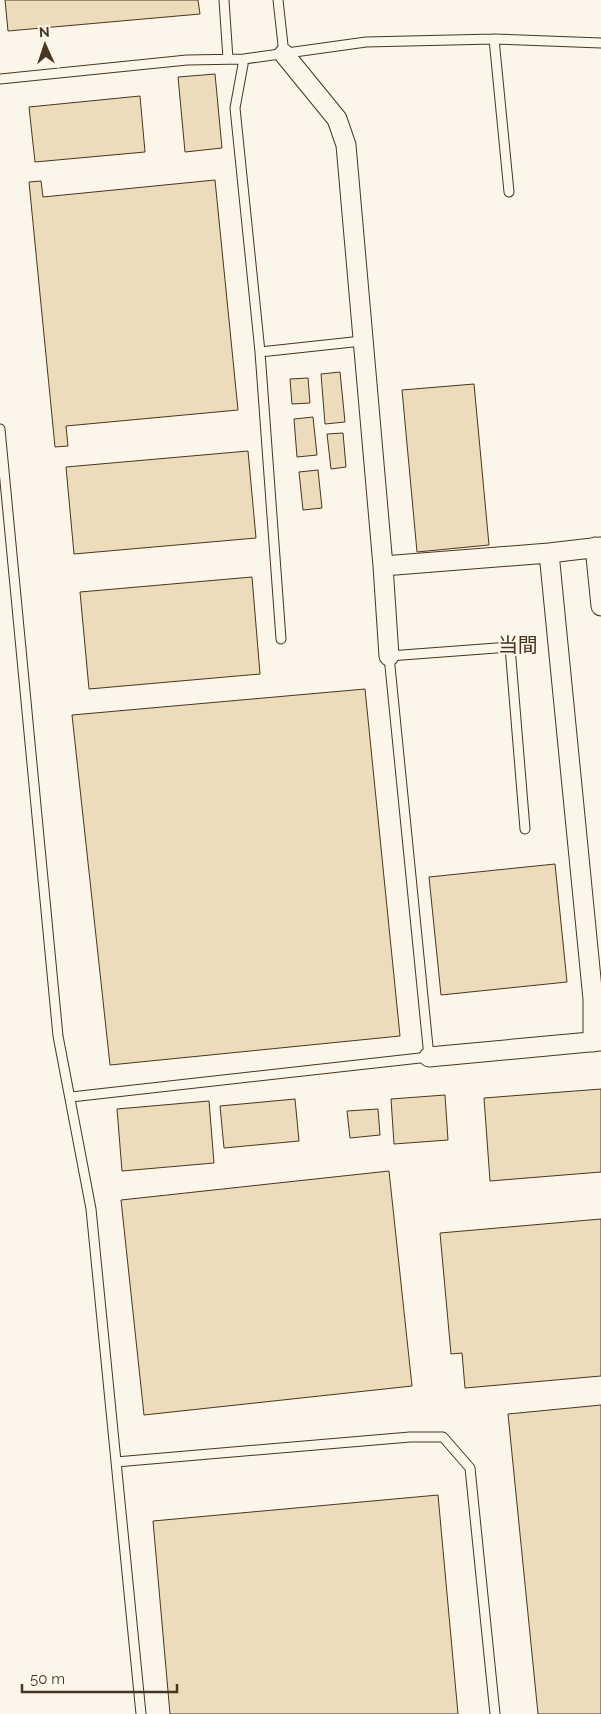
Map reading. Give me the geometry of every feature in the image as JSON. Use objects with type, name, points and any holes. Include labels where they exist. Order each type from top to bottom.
[{"type":"street","points":[[284,54],[336,119],[346,145],[362,341],[384,566],[389,656]]},
{"type":"street","points":[[384,566],[549,553],[598,547],[601,606]]},
{"type":"street","points":[[429,1057],[597,1041],[549,553]]},
{"type":"lane","points":[[224,0],[228,59]]},
{"type":"lane","points":[[278,0],[284,54]]},
{"type":"lane","points":[[0,79],[187,60],[244,59],[366,42],[494,40],[601,43]]},
{"type":"lane","points":[[494,40],[510,192]]},
{"type":"lane","points":[[244,59],[235,108],[260,352],[281,639]]},
{"type":"lane","points":[[260,352],[362,341]]},
{"type":"lane","points":[[0,429],[58,1036],[91,1209],[141,1714]]},
{"type":"lane","points":[[71,1097],[429,1057],[389,656],[510,647],[525,830]]},
{"type":"lane","points":[[116,1462],[400,1437],[443,1436],[470,1468],[494,1714]]},
{"type":"building","points":[[5,0],[198,0],[200,14],[8,31]]},
{"type":"building","points":[[215,74],[222,148],[185,152],[178,77]]},
{"type":"building","points":[[140,96],[145,152],[35,162],[29,107]]},
{"type":"building","points":[[215,180],[238,410],[66,426],[68,446],[55,447],[29,182],[41,181],[43,197]]},
{"type":"building","points":[[340,372],[345,422],[325,424],[321,374]]},
{"type":"building","points":[[308,378],[310,403],[292,404],[290,379]]},
{"type":"building","points":[[474,384],[489,545],[417,552],[402,390]]},
{"type":"building","points":[[313,417],[317,455],[297,457],[294,419]]},
{"type":"building","points":[[343,433],[346,467],[331,469],[327,434]]},
{"type":"building","points":[[248,451],[256,538],[74,554],[66,467]]},
{"type":"building","points":[[318,470],[322,508],[303,510],[299,472]]},
{"type":"building","points":[[252,577],[260,674],[89,689],[80,592]]},
{"type":"building","points":[[365,689],[400,1036],[110,1065],[72,715]]},
{"type":"building","points":[[555,864],[567,982],[441,995],[429,877]]},
{"type":"building","points":[[601,1089],[601,1172],[490,1181],[484,1098]]},
{"type":"building","points":[[445,1095],[448,1140],[394,1144],[391,1099]]},
{"type":"building","points":[[295,1099],[299,1141],[224,1148],[220,1106]]},
{"type":"building","points":[[209,1101],[214,1163],[122,1171],[117,1109]]},
{"type":"building","points":[[378,1109],[380,1135],[350,1138],[347,1111]]},
{"type":"building","points":[[389,1171],[412,1386],[144,1415],[121,1200]]},
{"type":"building","points":[[601,1219],[601,1376],[465,1388],[462,1353],[451,1354],[440,1233]]},
{"type":"building","points":[[601,1405],[601,1714],[538,1714],[508,1414]]},
{"type":"building","points":[[438,1495],[458,1714],[170,1714],[153,1521]]},
{"type":"district","name":"当間","points":[[518,645]]}]
